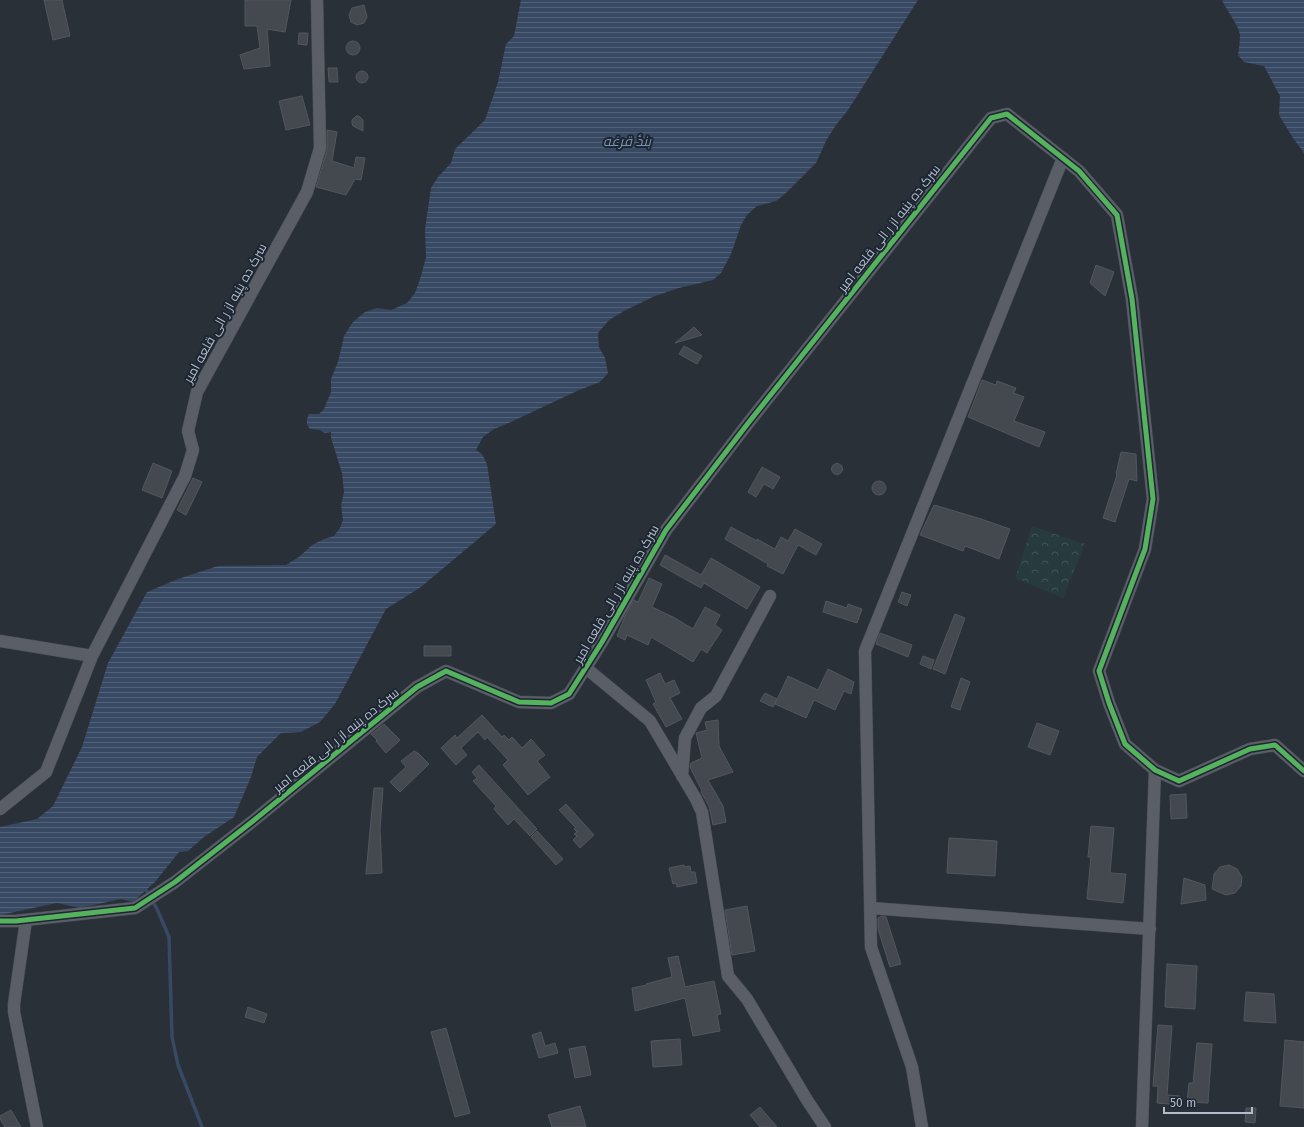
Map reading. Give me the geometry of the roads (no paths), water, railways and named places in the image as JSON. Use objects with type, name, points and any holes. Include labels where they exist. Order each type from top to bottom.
[{"type":"street","name":"سرک ده پنبه از ر الی قلعه امیر","points":[[0,809],[46,772],[92,656],[185,476],[193,450],[188,431],[197,392],[307,192],[320,148],[317,0]]},
{"type":"street","name":"سرک ده پنبه از ر الی قلعه امیر","points":[[0,921],[16,921],[135,908],[174,882],[253,821],[417,687],[446,671],[519,702],[551,703],[569,694],[602,642],[666,530],[749,422],[991,118],[1007,114],[1079,171],[1118,214],[1132,299],[1153,499],[1145,549],[1099,671],[1109,703],[1125,744],[1156,770],[1179,781],[1250,750],[1274,745],[1304,770]]},
{"type":"street","points":[[922,1127],[912,1067],[871,947],[865,651],[1063,158]]},
{"type":"street","points":[[682,776],[685,738],[701,708],[716,696],[770,596]]},
{"type":"street","points":[[0,641],[92,656]]},
{"type":"street","points":[[586,668],[650,722],[702,812],[728,976],[747,999],[807,1100],[825,1127]]},
{"type":"street","points":[[1142,1127],[1156,770]]},
{"type":"street","points":[[871,908],[1150,929]]},
{"type":"street","points":[[26,920],[14,1012],[37,1127]]},
{"type":"water","name":"بندٔ قرغه","points":[[521,0],[918,0],[848,110],[836,125],[826,141],[816,163],[776,201],[757,206],[747,215],[741,225],[731,254],[721,273],[713,280],[679,288],[655,296],[609,320],[598,333],[599,347],[605,358],[608,373],[600,382],[494,429],[483,437],[476,450],[482,454],[487,464],[496,524],[421,587],[386,609],[335,704],[320,722],[301,732],[281,733],[257,757],[251,777],[234,817],[204,837],[188,851],[179,852],[155,882],[133,902],[121,899],[80,908],[57,903],[0,915],[0,827],[37,819],[53,806],[82,747],[108,663],[147,592],[178,579],[218,566],[286,565],[299,557],[312,545],[334,536],[340,528],[343,520],[341,505],[344,492],[342,473],[331,438],[331,432],[325,433],[320,430],[310,429],[307,424],[307,418],[309,414],[319,414],[324,409],[331,392],[331,379],[338,362],[344,336],[353,322],[365,312],[377,308],[391,310],[407,303],[415,293],[426,257],[425,229],[431,188],[438,177],[451,163],[455,149],[485,120],[498,82],[506,44],[514,36]]},
{"type":"water","points":[[1222,0],[1304,0],[1304,153],[1279,115],[1280,96],[1264,66],[1244,62],[1238,55],[1240,37],[1239,31]]},
{"type":"waterway","points":[[146,890],[157,909],[169,937],[172,1037],[178,1065],[202,1127]]}]
